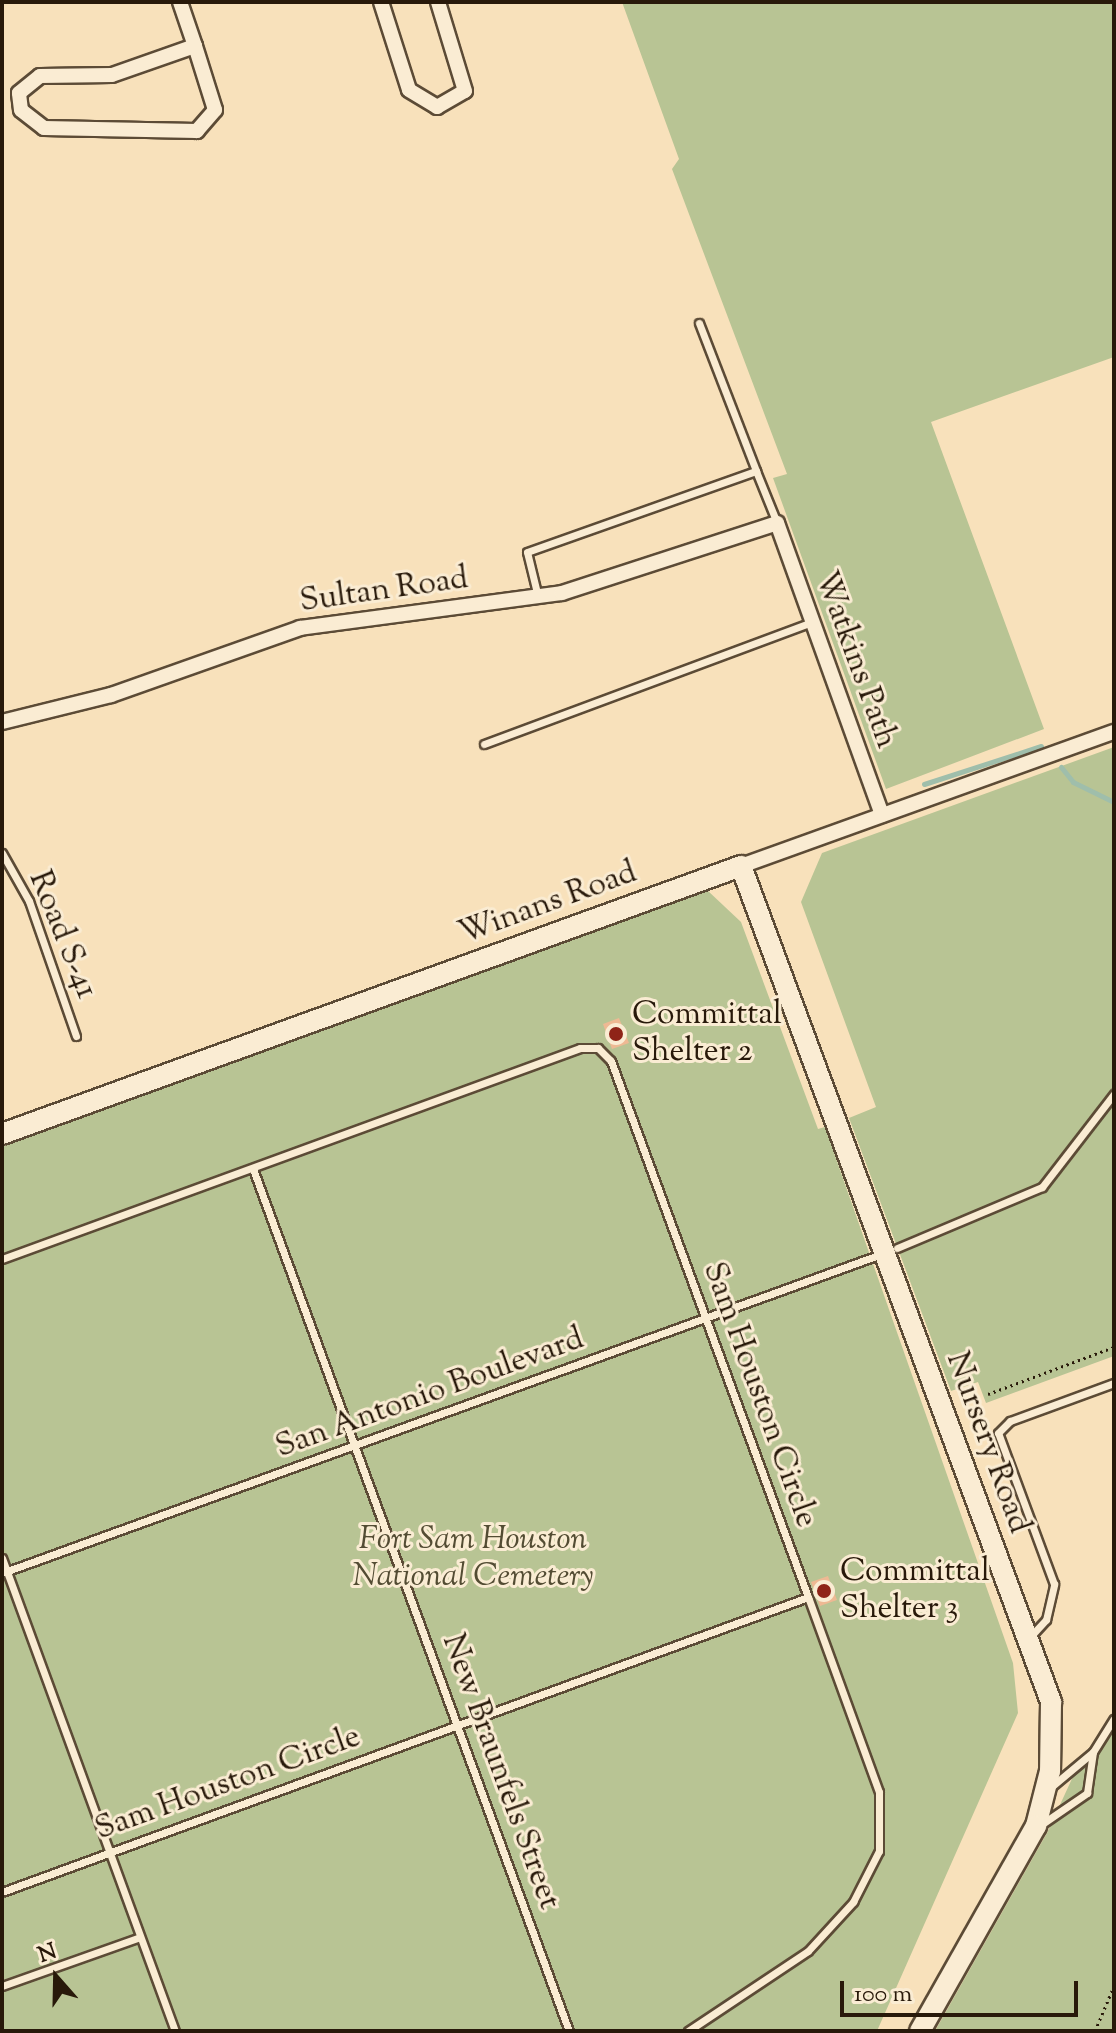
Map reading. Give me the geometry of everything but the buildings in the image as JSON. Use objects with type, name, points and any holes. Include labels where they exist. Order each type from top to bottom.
[{"type":"street","points":[[180,2],[195,46],[215,110],[197,131],[44,128],[21,110],[19,93],[40,76],[112,75],[195,46]]},
{"type":"street","points":[[381,2],[409,90],[437,107],[465,91],[438,2]]},
{"type":"street","name":"Sultan Road","points":[[2,722],[111,695],[300,628],[538,597],[777,523]]},
{"type":"street","name":"Watkins Path","points":[[777,523],[882,815]]},
{"type":"street","name":"Winans Road","points":[[2,1134],[1114,732]]},
{"type":"street","name":"Nursery Road","points":[[741,866],[1051,1702],[1047,1789],[1036,1826],[920,2031]]},
{"type":"lane","points":[[699,323],[777,523]]},
{"type":"lane","points":[[538,597],[527,552],[756,471]]},
{"type":"lane","points":[[484,744],[812,622]]},
{"type":"lane","name":"Road S-41","points":[[2,853],[29,901],[76,1036]]},
{"type":"lane","name":"Sam Houston Circle","points":[[2,1259],[580,1048],[598,1048],[611,1061],[808,1597],[2,1892]]},
{"type":"lane","points":[[897,1248],[1042,1187],[1114,1094]]},
{"type":"lane","name":"New Braunfels Street","points":[[253,1169],[569,2031]]},
{"type":"lane","name":"San Antonio Boulevard","points":[[4,1572],[356,1448],[873,1257]]},
{"type":"lane","points":[[1028,1640],[1046,1620],[1054,1584],[998,1433],[1010,1421],[1114,1383]]},
{"type":"lane","points":[[2,1558],[4,1572],[175,2031]]},
{"type":"lane","points":[[688,2031],[808,1951],[859,1893],[879,1851],[879,1792],[808,1597]]},
{"type":"lane","points":[[1047,1789],[1093,1752],[1114,1719]]},
{"type":"lane","points":[[1036,1826],[1087,1793],[1093,1752]]},
{"type":"lane","points":[[2,1986],[140,1937]]},
{"type":"path","points":[[988,1394],[1114,1347]]},
{"type":"path","points":[[1095,2031],[1114,1986]]},
{"type":"green space","points":[[622,2],[1114,2],[1114,357],[931,422],[1044,729],[886,789],[773,478],[787,474],[672,169],[679,159]]},
{"type":"green space","points":[[1114,747],[1114,1356],[986,1403],[978,1382],[951,1391],[849,1118],[876,1107],[801,902],[822,853]]},
{"type":"green space","name":"Fort Sam Houston National Cemetery","points":[[707,890],[741,922],[818,1129],[825,1127],[1013,1663],[1018,1713],[877,2031],[2,2031],[2,1147]]},
{"type":"green space","points":[[1114,1729],[1114,2031],[935,2031],[1047,1833],[1082,1757]]},
{"type":"waterway","points":[[924,784],[1041,746]]},
{"type":"waterway","points":[[1061,767],[1073,782],[1114,802]]},
{"type":"place","name":"Committal Shelter 2","points":[[616,1034]]},
{"type":"place","name":"Committal Shelter 3","points":[[824,1591]]}]
